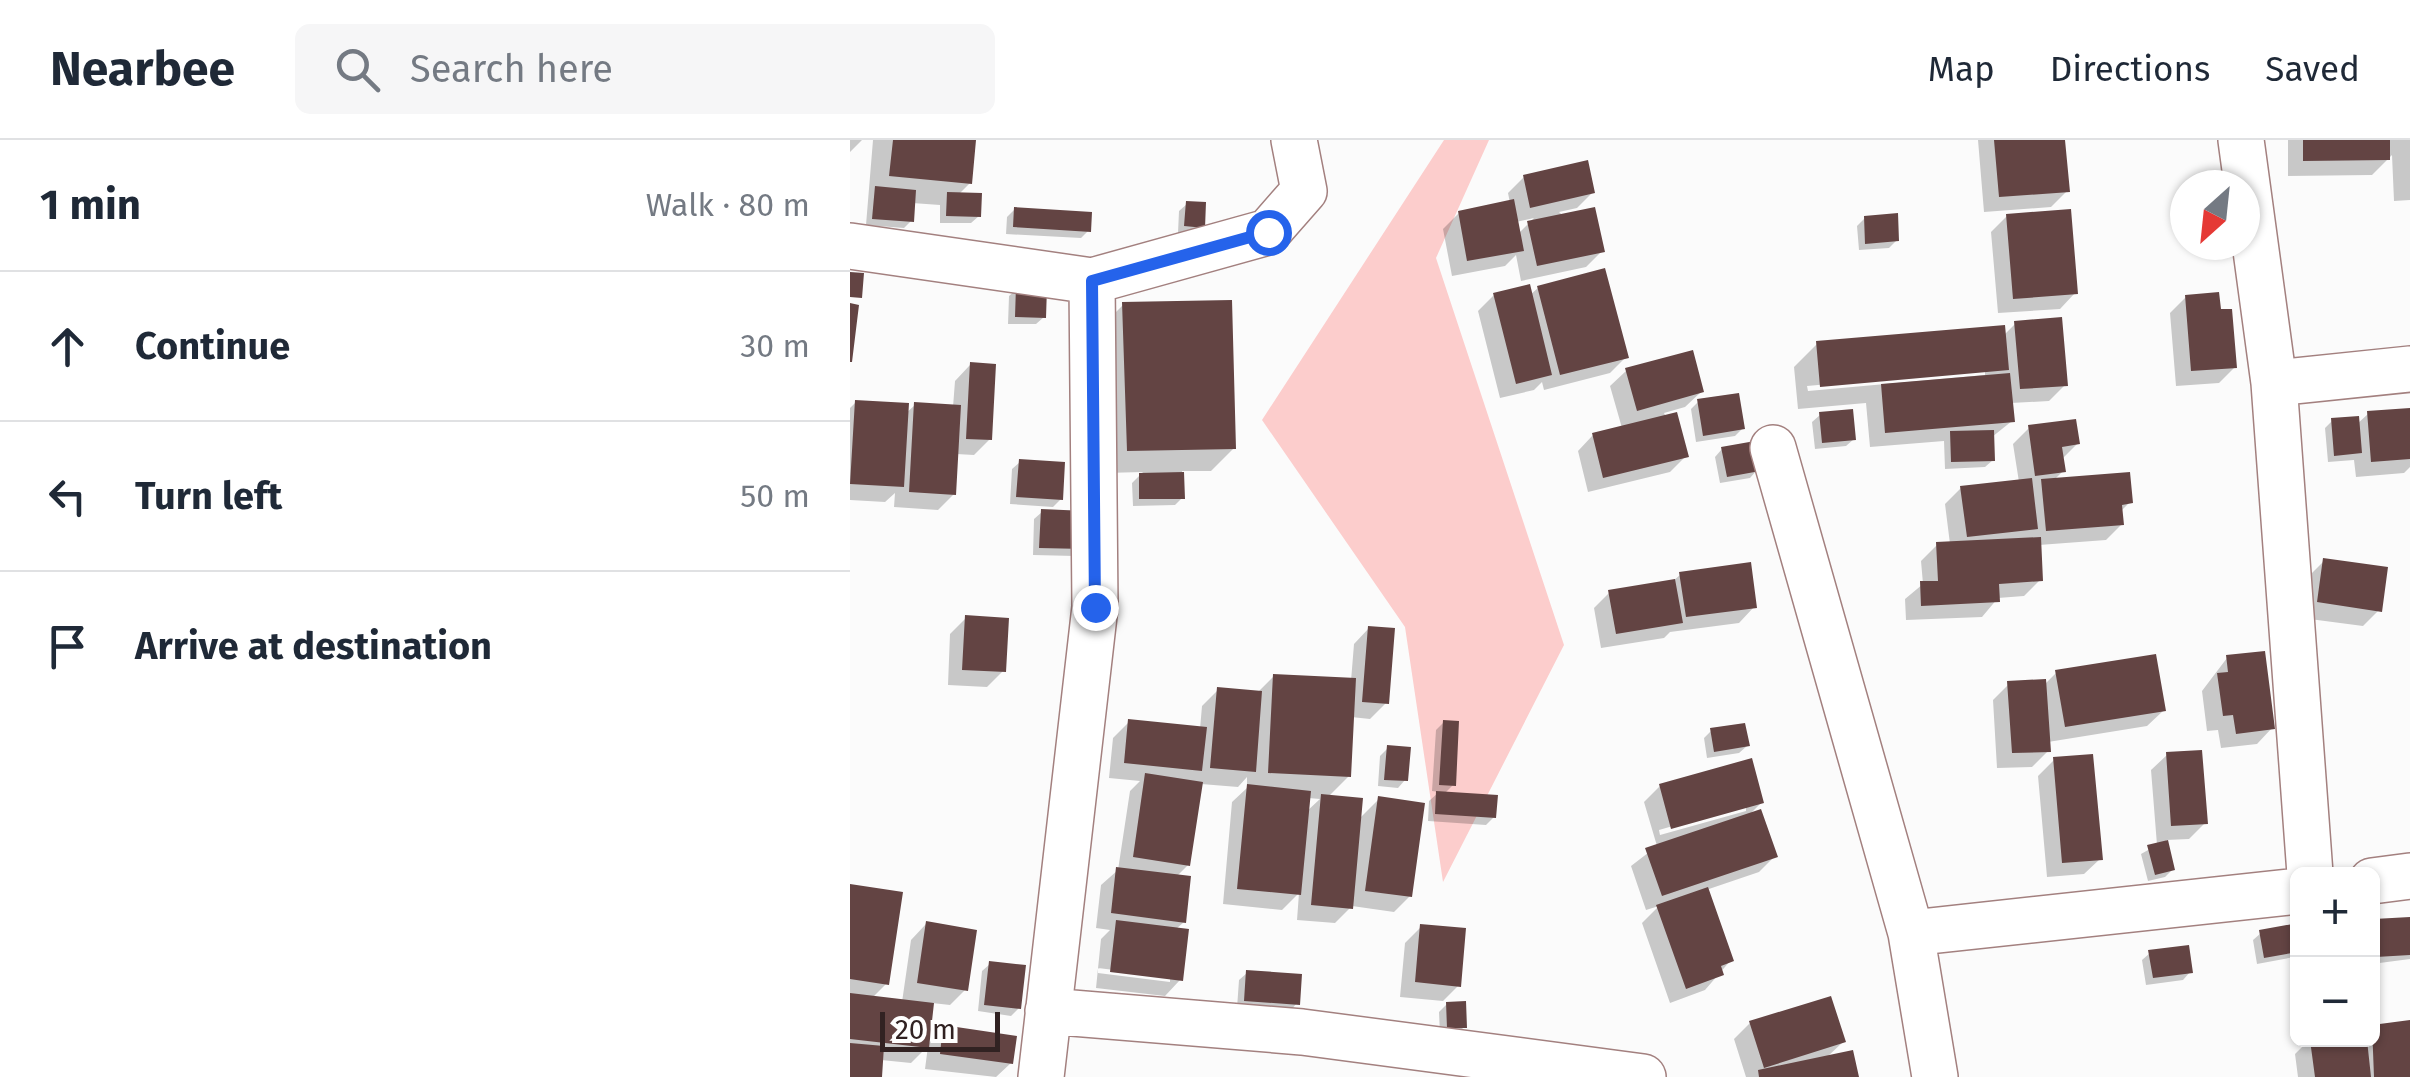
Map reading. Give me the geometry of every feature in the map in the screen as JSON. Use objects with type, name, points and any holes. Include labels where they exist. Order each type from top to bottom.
[{"type":"street","points":[[850,246],[1092,281],[1268,232],[1304,191],[1294,140]]},
{"type":"street","points":[[2241,140],[2274,383],[2309,867]]},
{"type":"street","points":[[1041,1077],[1095,607],[1092,281]]},
{"type":"street","points":[[2274,383],[2410,369]]},
{"type":"street","points":[[1774,448],[1911,932],[1935,1077]]},
{"type":"street","points":[[2380,880],[2410,876]]},
{"type":"street","points":[[1911,932],[2290,892]]},
{"type":"street","points":[[1048,1011],[1302,1032],[1643,1077]]},
{"type":"shaded area","points":[[1444,140],[1489,140],[1436,258],[1564,645],[1443,882],[1405,627],[1262,420]]},
{"type":"building","points":[[893,140],[976,140],[972,184],[889,176]]},
{"type":"building","points":[[1994,140],[2065,140],[2070,192],[1999,197]]},
{"type":"building","points":[[2303,140],[2390,140],[2390,160],[2303,161]]},
{"type":"building","points":[[1588,160],[1595,193],[1530,208],[1523,175]]},
{"type":"building","points":[[875,186],[916,190],[914,222],[872,219]]},
{"type":"building","points":[[947,192],[982,193],[981,217],[946,216]]},
{"type":"building","points":[[1514,199],[1524,251],[1467,261],[1458,211]]},
{"type":"building","points":[[1186,201],[1206,202],[1205,228],[1184,226]]},
{"type":"building","points":[[1014,207],[1092,212],[1091,232],[1013,227]]},
{"type":"building","points":[[1595,207],[1605,252],[1537,266],[1527,221]]},
{"type":"building","points":[[2071,209],[2078,294],[2013,299],[2006,214]]},
{"type":"building","points":[[1898,213],[1899,241],[1865,244],[1864,216]]},
{"type":"building","points":[[1605,268],[1629,358],[1560,375],[1537,286]]},
{"type":"building","points":[[850,272],[864,273],[862,298],[850,297]]},
{"type":"building","points":[[1530,284],[1552,375],[1516,384],[1493,293]]},
{"type":"building","points":[[1016,286],[1047,287],[1046,318],[1015,317]]},
{"type":"building","points":[[2219,292],[2221,309],[2232,309],[2237,368],[2191,371],[2185,295]]},
{"type":"building","points":[[1232,300],[1236,449],[1127,451],[1122,302]]},
{"type":"building","points":[[850,303],[859,305],[852,362],[850,362]]},
{"type":"building","points":[[2062,317],[2068,386],[2020,389],[2014,321]]},
{"type":"building","points":[[2005,325],[2009,370],[1820,387],[1816,341]]},
{"type":"building","points":[[1693,350],[1704,392],[1637,411],[1625,368]]},
{"type":"building","points":[[970,362],[996,364],[992,440],[966,439]]},
{"type":"building","points":[[2010,373],[2015,422],[1885,433],[1881,384]]},
{"type":"building","points":[[1739,393],[1745,429],[1703,436],[1697,399]]},
{"type":"building","points":[[855,400],[909,403],[904,487],[850,484]]},
{"type":"building","points":[[914,402],[961,405],[956,495],[909,492]]},
{"type":"building","points":[[2410,408],[2410,459],[2371,462],[2367,411]]},
{"type":"building","points":[[1853,409],[1856,440],[1822,443],[1819,412]]},
{"type":"building","points":[[1677,412],[1689,457],[1603,478],[1592,433]]},
{"type":"building","points":[[2359,416],[2362,453],[2334,456],[2331,418]]},
{"type":"building","points":[[2076,419],[2080,444],[2062,447],[2066,472],[2035,476],[2028,425]]},
{"type":"building","points":[[1994,430],[1995,461],[1951,462],[1950,431]]},
{"type":"building","points":[[1755,441],[1760,471],[1727,477],[1721,447]]},
{"type":"building","points":[[1019,459],[1065,462],[1063,500],[1016,497]]},
{"type":"building","points":[[1184,472],[1185,499],[1139,499],[1139,473]]},
{"type":"building","points":[[2130,472],[2133,503],[2122,505],[2124,525],[2046,531],[2041,479]]},
{"type":"building","points":[[2032,478],[2038,529],[1967,537],[1960,486]]},
{"type":"building","points":[[1041,509],[1086,511],[1085,549],[1039,548]]},
{"type":"building","points":[[2041,537],[2043,581],[1999,584],[2000,602],[1921,606],[1920,581],[1938,581],[1936,542]]},
{"type":"building","points":[[2323,558],[2388,567],[2382,612],[2317,602]]},
{"type":"building","points":[[1751,562],[1757,608],[1686,617],[1679,572]]},
{"type":"building","points":[[1675,579],[1683,623],[1616,634],[1608,590]]},
{"type":"building","points":[[965,615],[1009,618],[1006,672],[962,670]]},
{"type":"building","points":[[1368,626],[1395,628],[1389,704],[1362,702]]},
{"type":"building","points":[[2265,651],[2275,729],[2236,734],[2233,715],[2223,716],[2217,673],[2228,672],[2226,655]]},
{"type":"building","points":[[2156,654],[2166,711],[2065,727],[2055,670]]},
{"type":"building","points":[[1273,674],[1356,678],[1351,777],[1268,773]]},
{"type":"building","points":[[2046,679],[2051,752],[2012,753],[2007,681]]},
{"type":"building","points":[[1217,687],[1262,691],[1256,772],[1210,768]]},
{"type":"building","points":[[1128,719],[1207,727],[1202,771],[1124,763]]},
{"type":"building","points":[[1443,720],[1459,721],[1456,786],[1439,785]]},
{"type":"building","points":[[1745,723],[1750,746],[1714,752],[1710,728]]},
{"type":"building","points":[[1387,745],[1411,747],[1408,781],[1384,780]]},
{"type":"building","points":[[2202,750],[2208,824],[2171,826],[2166,752]]},
{"type":"building","points":[[2093,754],[2103,860],[2062,863],[2053,757]]},
{"type":"building","points":[[1752,758],[1764,803],[1671,829],[1659,784]]},
{"type":"building","points":[[1145,773],[1203,782],[1190,866],[1133,857]]},
{"type":"building","points":[[1247,784],[1311,791],[1301,895],[1237,889]]},
{"type":"building","points":[[1436,791],[1498,795],[1496,818],[1435,814]]},
{"type":"building","points":[[1321,794],[1363,798],[1353,909],[1311,905]]},
{"type":"building","points":[[1378,796],[1425,803],[1412,897],[1365,891]]},
{"type":"building","points":[[1761,809],[1778,857],[1662,896],[1645,848]]},
{"type":"building","points":[[2168,840],[2175,870],[2155,875],[2147,845]]},
{"type":"building","points":[[1116,867],[1191,876],[1186,923],[1111,913]]},
{"type":"building","points":[[850,884],[903,892],[889,985],[850,979]]},
{"type":"building","points":[[1708,887],[1734,961],[1721,966],[1724,975],[1686,989],[1656,905]]},
{"type":"building","points":[[2410,917],[2410,955],[2380,957],[2380,919]]},
{"type":"building","points":[[1116,920],[1189,929],[1183,981],[1110,972]]},
{"type":"building","points":[[926,921],[977,930],[968,991],[917,983]]},
{"type":"building","points":[[1420,924],[1466,928],[1461,987],[1415,982]]},
{"type":"building","points":[[2290,924],[2290,953],[2264,958],[2259,930]]},
{"type":"building","points":[[2189,945],[2193,973],[2153,978],[2148,950]]},
{"type":"building","points":[[989,961],[1026,965],[1021,1009],[984,1005]]},
{"type":"building","points":[[1246,970],[1302,974],[1300,1005],[1244,1001]]},
{"type":"building","points":[[850,993],[934,1003],[929,1048],[850,1039]]},
{"type":"building","points":[[1831,996],[1846,1042],[1764,1068],[1749,1021]]},
{"type":"building","points":[[1466,1001],[1467,1028],[1447,1028],[1446,1002]]},
{"type":"building","points":[[2410,1020],[2410,1077],[2374,1077],[2373,1047],[2380,1047],[2380,1024]]},
{"type":"building","points":[[943,1025],[1017,1036],[1013,1064],[940,1054]]},
{"type":"building","points":[[850,1043],[884,1046],[882,1077],[850,1077]]},
{"type":"building","points":[[2311,1047],[2368,1047],[2371,1077],[2315,1077]]},
{"type":"building","points":[[1853,1050],[1859,1077],[1759,1077],[1758,1070]]},
{"type":"route","points":[[1095,607],[1092,281],[1268,232]]}]
